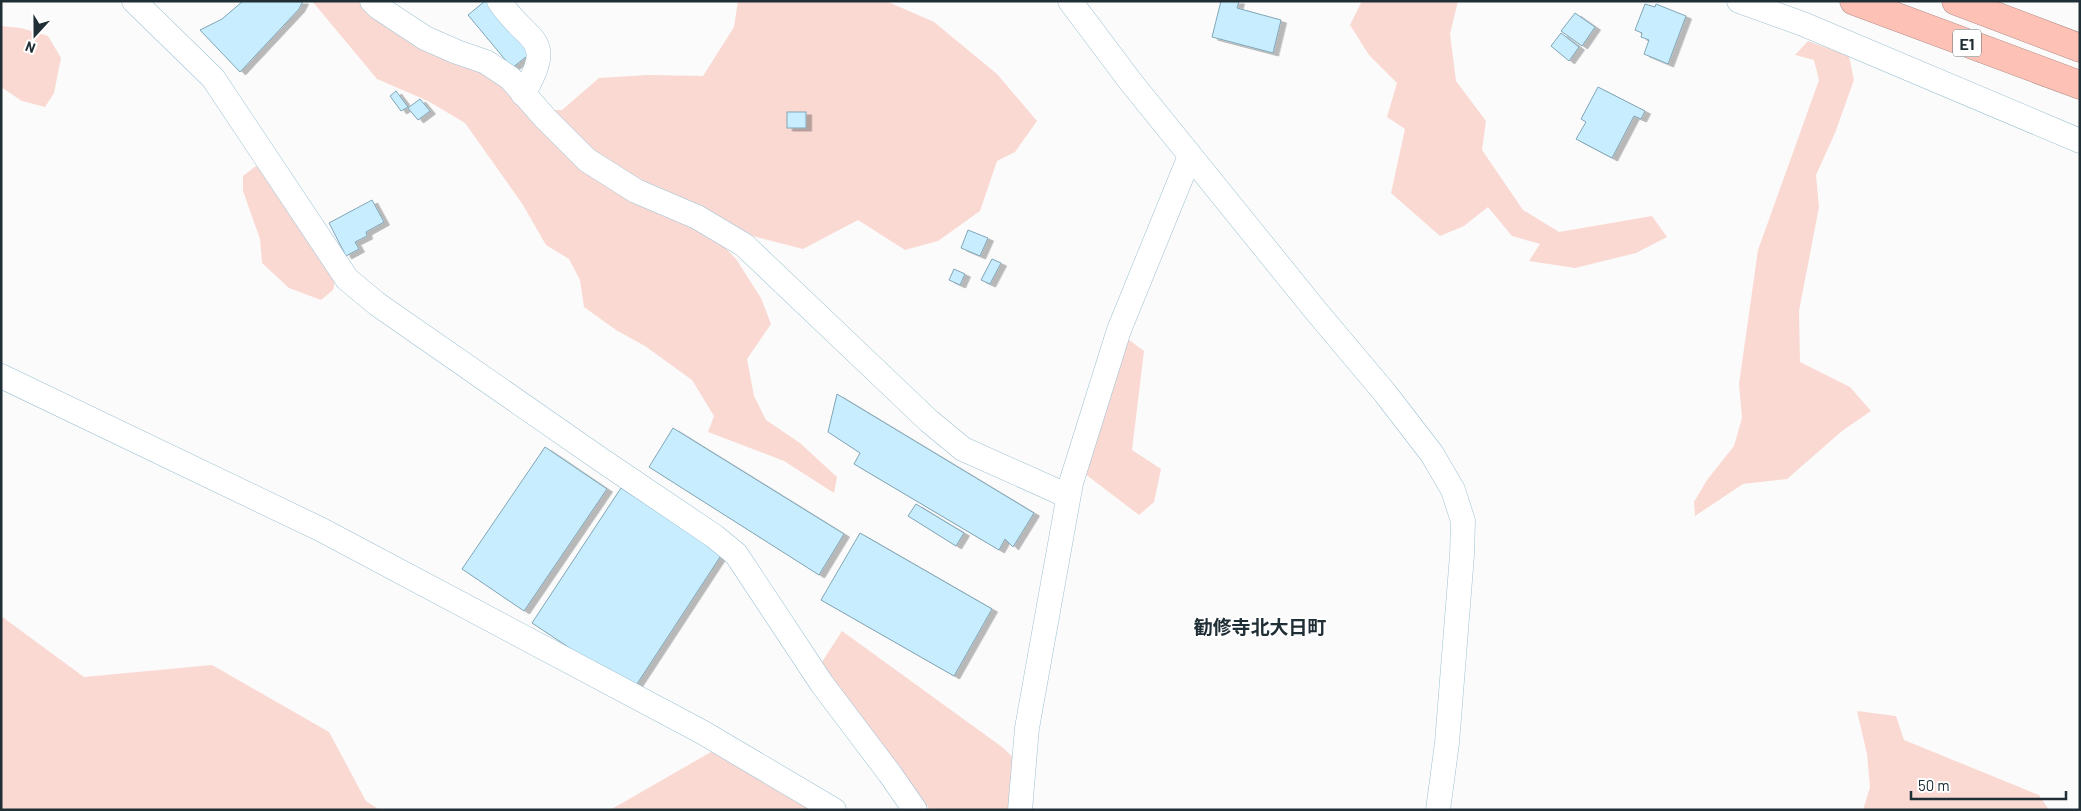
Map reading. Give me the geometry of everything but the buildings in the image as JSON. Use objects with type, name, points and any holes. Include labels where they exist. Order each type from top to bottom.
[{"type":"highway","name":"E1","points":[[1854,1],[2080,85]]},
{"type":"highway","name":"E1","points":[[1956,1],[2080,48]]},
{"type":"street","points":[[134,1],[213,78],[347,279],[377,304],[714,536],[736,554],[822,684],[915,810]]},
{"type":"street","points":[[372,1],[378,8],[425,38],[486,62],[510,78],[545,118],[587,160],[636,191],[698,217],[744,245],[929,421],[963,450],[1068,496]]},
{"type":"street","points":[[499,1],[539,47],[539,61],[524,94]]},
{"type":"street","points":[[1070,1],[1124,74],[1385,393],[1432,454],[1453,490],[1463,521],[1462,555],[1448,734],[1438,810]]},
{"type":"street","points":[[1739,1],[1803,24],[2080,141]]},
{"type":"street","points":[[1020,810],[1027,728],[1068,496],[1118,330],[1190,156]]},
{"type":"street","points":[[1,376],[322,530],[702,732],[834,810]]},
{"type":"shaded area","points":[[312,1],[364,1],[439,33],[530,110],[562,110],[599,78],[648,75],[703,76],[734,27],[738,1],[886,1],[934,22],[997,74],[1037,121],[1015,152],[997,161],[980,211],[938,241],[905,250],[858,220],[803,249],[745,234],[693,214],[736,259],[761,298],[771,324],[747,359],[754,396],[766,420],[800,443],[837,477],[834,493],[784,461],[708,432],[714,416],[692,380],[645,346],[616,330],[584,307],[580,280],[569,259],[546,245],[523,205],[465,123],[428,101],[377,79]]},
{"type":"shaded area","points":[[1362,1],[1458,1],[1450,34],[1456,81],[1486,121],[1482,150],[1523,210],[1559,232],[1652,216],[1667,237],[1636,253],[1575,268],[1529,261],[1540,244],[1512,236],[1488,207],[1464,226],[1440,236],[1391,193],[1405,129],[1387,117],[1397,83],[1369,55],[1350,25]]},
{"type":"shaded area","points":[[1,26],[21,28],[48,36],[61,58],[54,93],[45,107],[22,101],[1,87]]},
{"type":"shaded area","points":[[1808,41],[1849,56],[1854,80],[1835,133],[1816,175],[1819,207],[1799,311],[1800,362],[1850,387],[1871,411],[1842,431],[1787,479],[1743,484],[1695,516],[1694,502],[1707,480],[1734,446],[1742,418],[1739,384],[1758,250],[1819,80],[1814,60],[1795,55]]},
{"type":"shaded area","points":[[256,166],[279,180],[336,277],[333,290],[321,300],[289,288],[262,263],[260,239],[243,191],[243,176]]},
{"type":"shaded area","points":[[1125,337],[1144,351],[1132,450],[1161,469],[1154,502],[1139,515],[1080,470]]},
{"type":"shaded area","points":[[1,616],[84,677],[212,665],[329,732],[366,801],[380,810],[1,810]]},
{"type":"shaded area","points":[[842,631],[1002,747],[1017,761],[1010,810],[930,810],[859,716],[822,662]]},
{"type":"shaded area","points":[[1857,711],[1896,716],[1904,740],[2039,795],[2049,810],[1863,810],[1870,787],[1867,754]]},
{"type":"shaded area","points":[[711,752],[789,786],[821,810],[610,810]]},
{"type":"district","name":"勧修寺北大日町","points":[[1260,626]]}]
